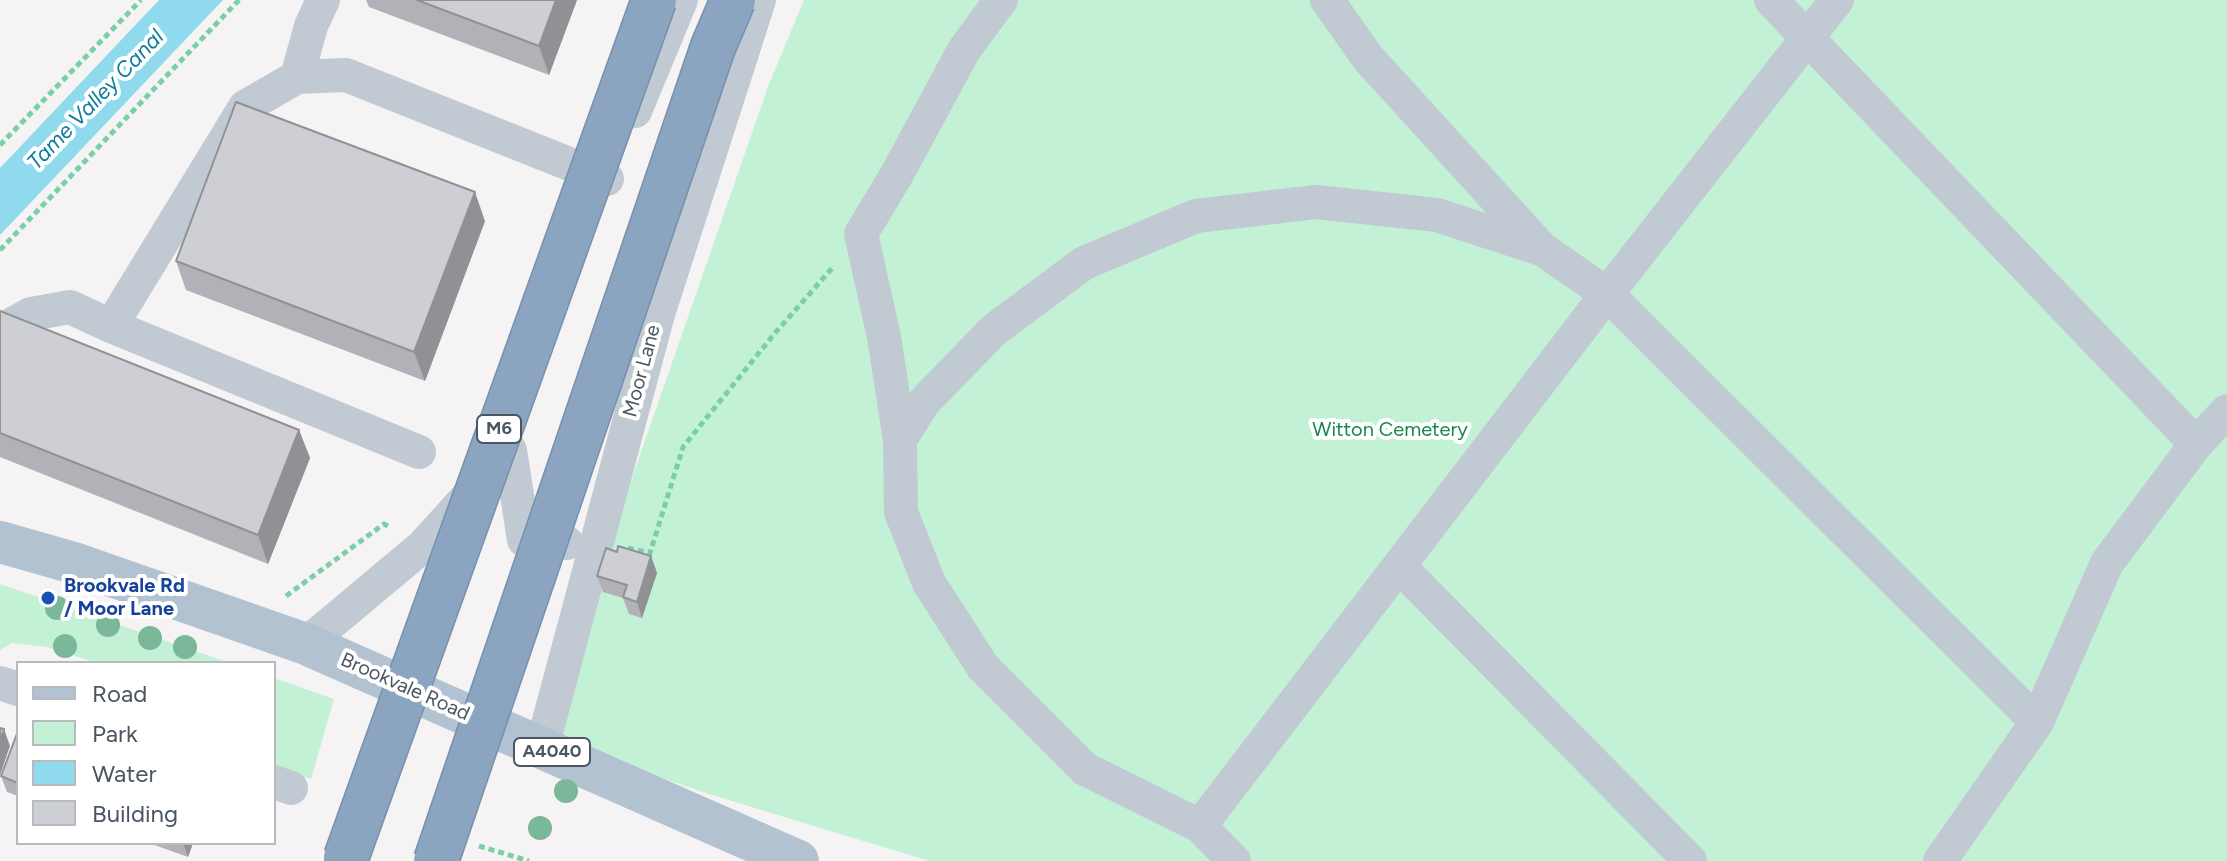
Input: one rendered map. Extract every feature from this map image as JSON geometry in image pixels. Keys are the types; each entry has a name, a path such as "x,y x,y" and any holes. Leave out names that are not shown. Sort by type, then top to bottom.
{"highway":[{"name":"M6","path":"346,858 654,0"},
{"path":"436,861 702,77 733,0"}],"main road":[{"name":"Brookvale Road","path":"0,542 77,564 306,644 798,861"}],"street":[{"path":"297,77 311,26 323,0"},
{"path":"306,644 423,546 510,450 607,179 681,0"},
{"name":"Moor Lane","path":"542,747 658,314 759,0"},
{"path":"1001,0 964,50 861,234 884,337 900,440 901,512 929,583 983,667 1085,769 1200,826 1234,861"},
{"path":"1327,0 1368,58 1542,249 1607,294 2037,722"},
{"path":"1771,0 2196,444"},
{"path":"1200,826 1607,294 1837,0"},
{"path":"111,326 245,107 297,77 346,75 607,179"},
{"path":"900,440 923,403 994,330 1084,263 1196,216 1316,202 1437,215 1542,249"},
{"path":"0,331 31,314 70,307 419,452"},
{"path":"1940,861 2037,722 2107,563 2196,444 2227,411"},
{"path":"510,450 524,540 595,545"},
{"path":"1400,567 1690,861"}],"path":[{"path":"0,145 141,0"},
{"path":"0,250 239,0"},
{"path":"595,545 650,553 683,447 775,333 861,234"},
{"path":"283,598 384,524 423,546"}],"green space":[{"name":"Witton Cemetery","path":"804,0 2227,0 2227,861 929,861 709,794 553,741 624,501 769,84"},
{"path":"0,584 224,661 91,661 47,647 12,643 0,650"},
{"path":"276,679 334,699 311,779 276,767"}],"water":[{"name":"Tame Valley Canal","path":"159,0 223,0 0,235 0,168"}],"building":[{"path":"417,0 556,0 539,46"},
{"path":"236,102 475,192 414,352 176,261"},
{"path":"0,311 299,430 258,535 0,433"},
{"path":"618,546 651,556 637,602 623,597 627,585 597,576 606,548 617,552"},
{"path":"16,736 16,782 1,776"}],"place":[{"name":"Brookvale Rd / Moor Lane","path":"48,598"}]}
